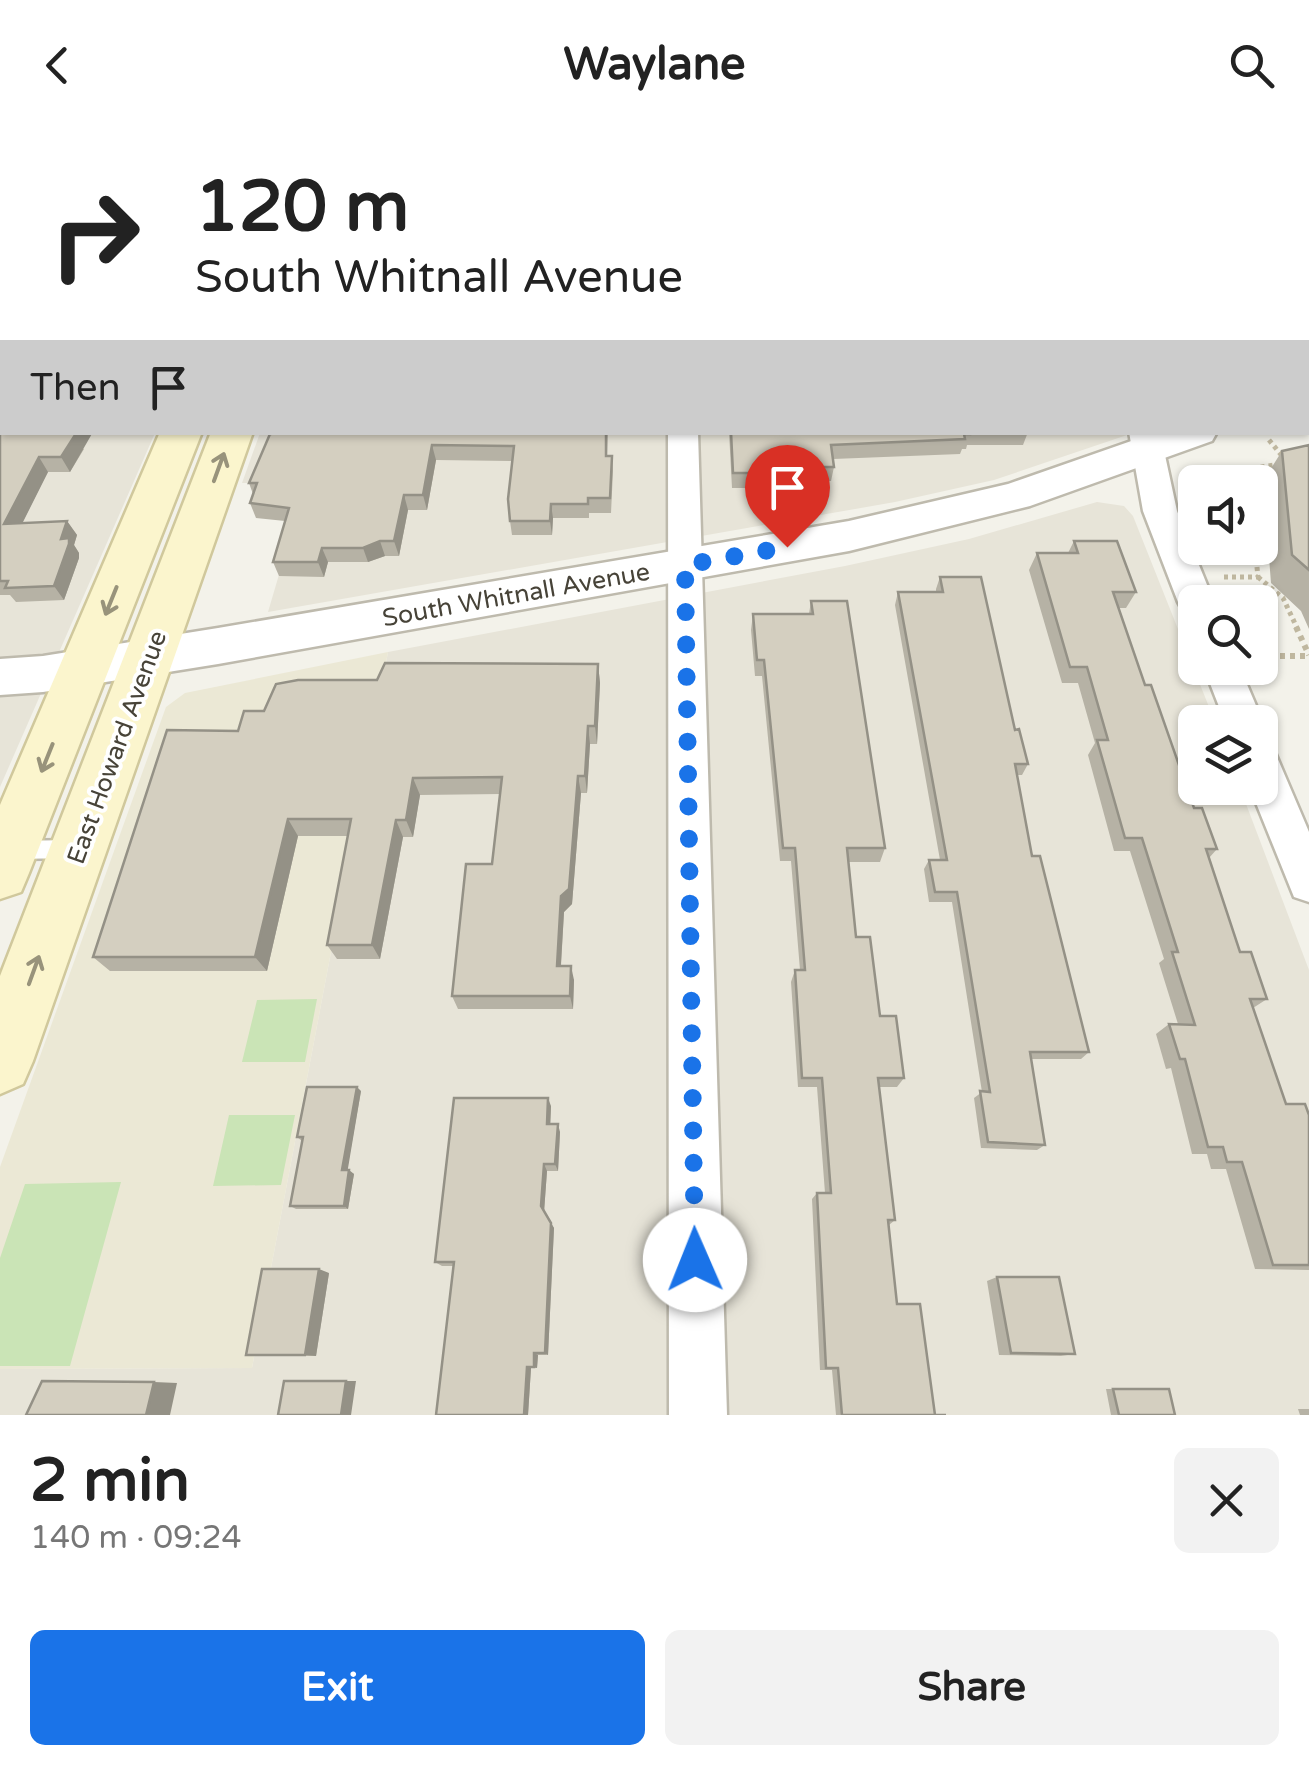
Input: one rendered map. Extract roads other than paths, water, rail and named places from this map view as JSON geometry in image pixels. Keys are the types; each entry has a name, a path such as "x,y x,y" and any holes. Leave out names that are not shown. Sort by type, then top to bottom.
{"main road":[{"name":"East Howard Avenue","path":"0,1061 149,657 181,435"},
{"name":"East Howard Avenue","path":"5,862 84,668 170,525 230,435"}],"street":[{"path":"683,435 698,1415"},
{"name":"South Whitnall Avenue","path":"0,677 84,668 849,536 1016,496 1146,441 1181,435"},
{"path":"1146,441 1160,512 1189,585"},
{"path":"1277,805 1309,883"}],"lane":[{"path":"5,862 78,849"}]}
